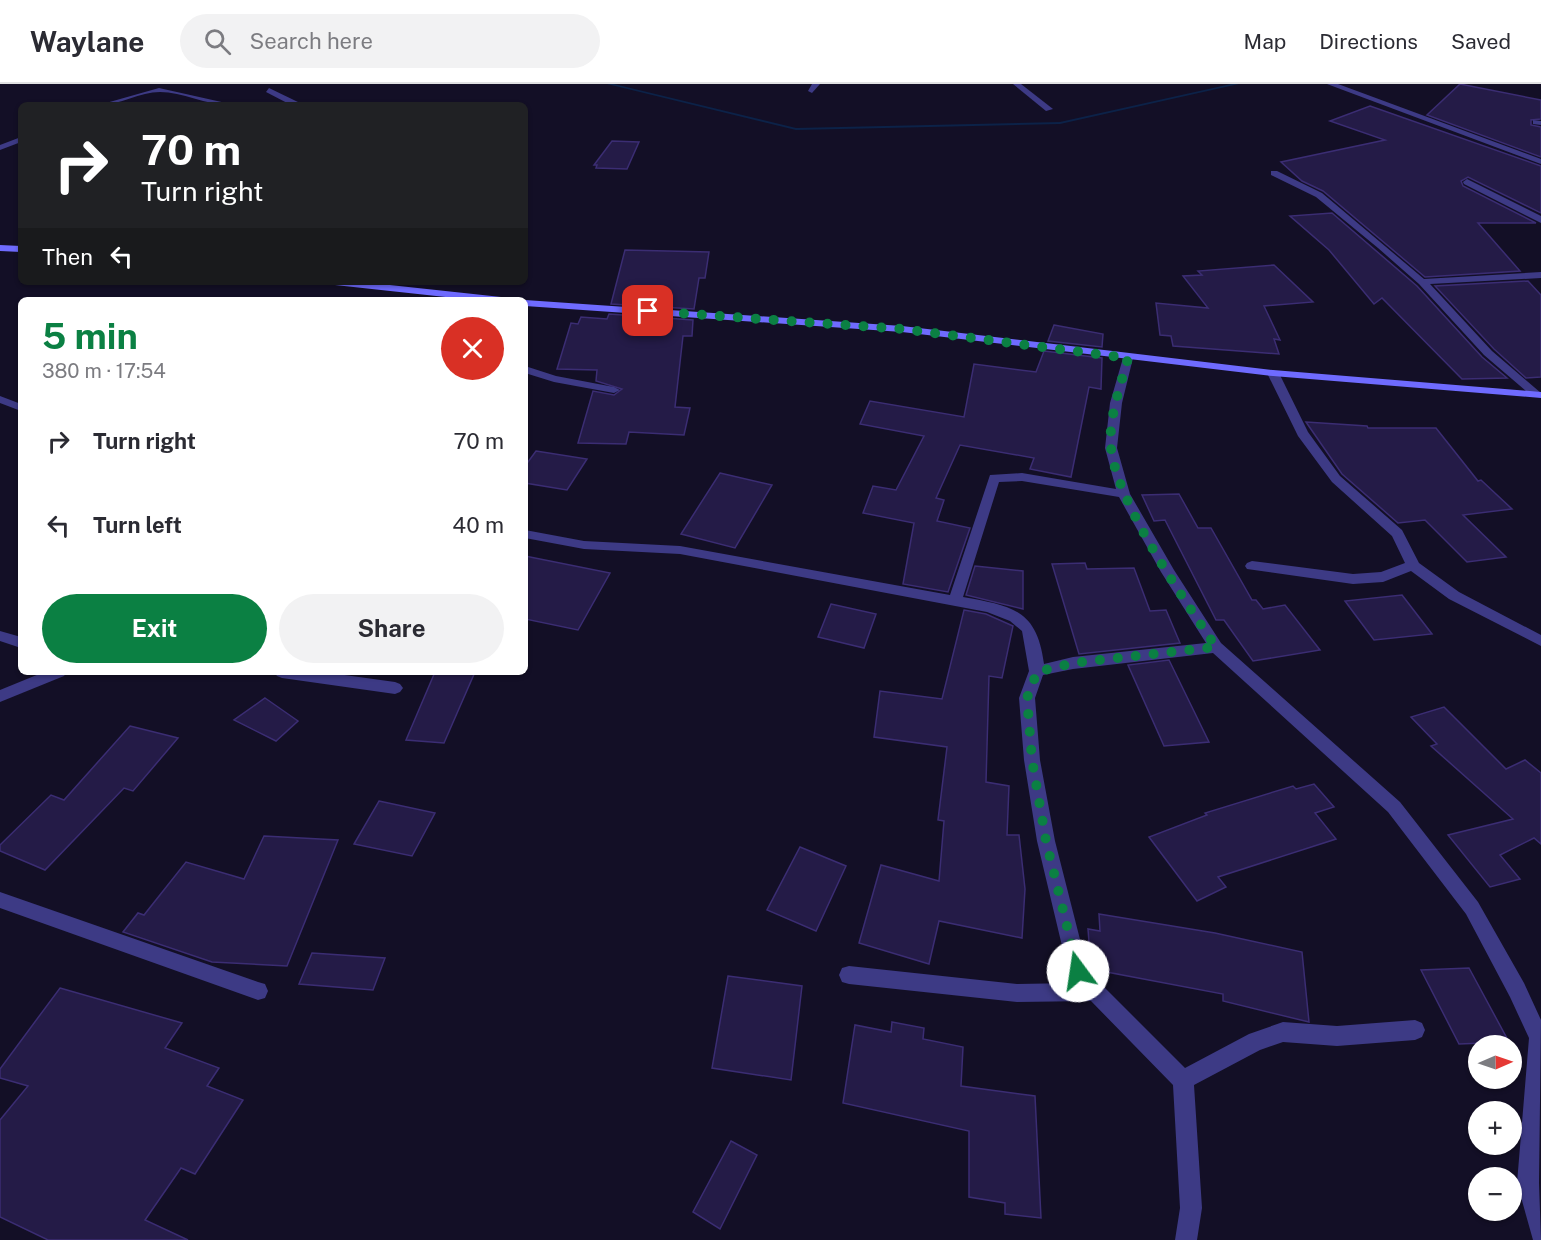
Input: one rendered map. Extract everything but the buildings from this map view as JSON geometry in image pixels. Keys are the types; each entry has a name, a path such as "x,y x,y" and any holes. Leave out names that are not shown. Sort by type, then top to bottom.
{"street":[{"path":"1017,84 1049,109"},
{"path":"1331,84 1541,162"},
{"path":"115,102 159,90 213,102"},
{"path":"269,90 291,102"},
{"path":"0,148 18,140"},
{"path":"1274,173 1319,195 1422,282 1488,353 1539,395"},
{"path":"1467,182 1541,220"},
{"path":"0,248 18,249"},
{"path":"1422,282 1541,275"},
{"path":"360,285 461,297"},
{"path":"528,303 902,329 1128,358 1273,373 1539,395"},
{"path":"1128,358 1116,403 1111,448 1124,494 1168,572 1216,647 1394,807 1472,908 1517,990 1540,1038 1528,1183 1541,1232"},
{"path":"528,370 554,379 614,390"},
{"path":"1273,373 1309,443 1336,479 1397,533 1405,543 1413,565 1425,577 1541,641"},
{"path":"0,399 18,407"},
{"path":"955,600 994,478 1022,477 1124,494"},
{"path":"528,535 584,545 680,550 955,600 1018,617 1032,631 1037,672 1027,698 1032,760 1046,841 1078,971 1095,992 1183,1080 1191,1208 1186,1240"},
{"path":"1252,566 1353,579 1383,577 1413,565"},
{"path":"0,636 18,642"},
{"path":"1037,672 1073,663 1216,647"},
{"path":"0,696 52,675"},
{"path":"303,675 395,688"},
{"path":"0,900 258,991"},
{"path":"849,975 1017,993 1095,992"},
{"path":"1183,1080 1256,1041 1282,1032 1337,1035 1415,1030"}],"waterway":[{"path":"609,84 796,129 1060,123 1237,84"}],"route":[{"path":"648,311 902,329 1128,358 1116,403 1111,448 1124,494 1168,572 1216,647 1073,663 1037,672 1027,698 1032,760 1046,841 1078,971"}]}
